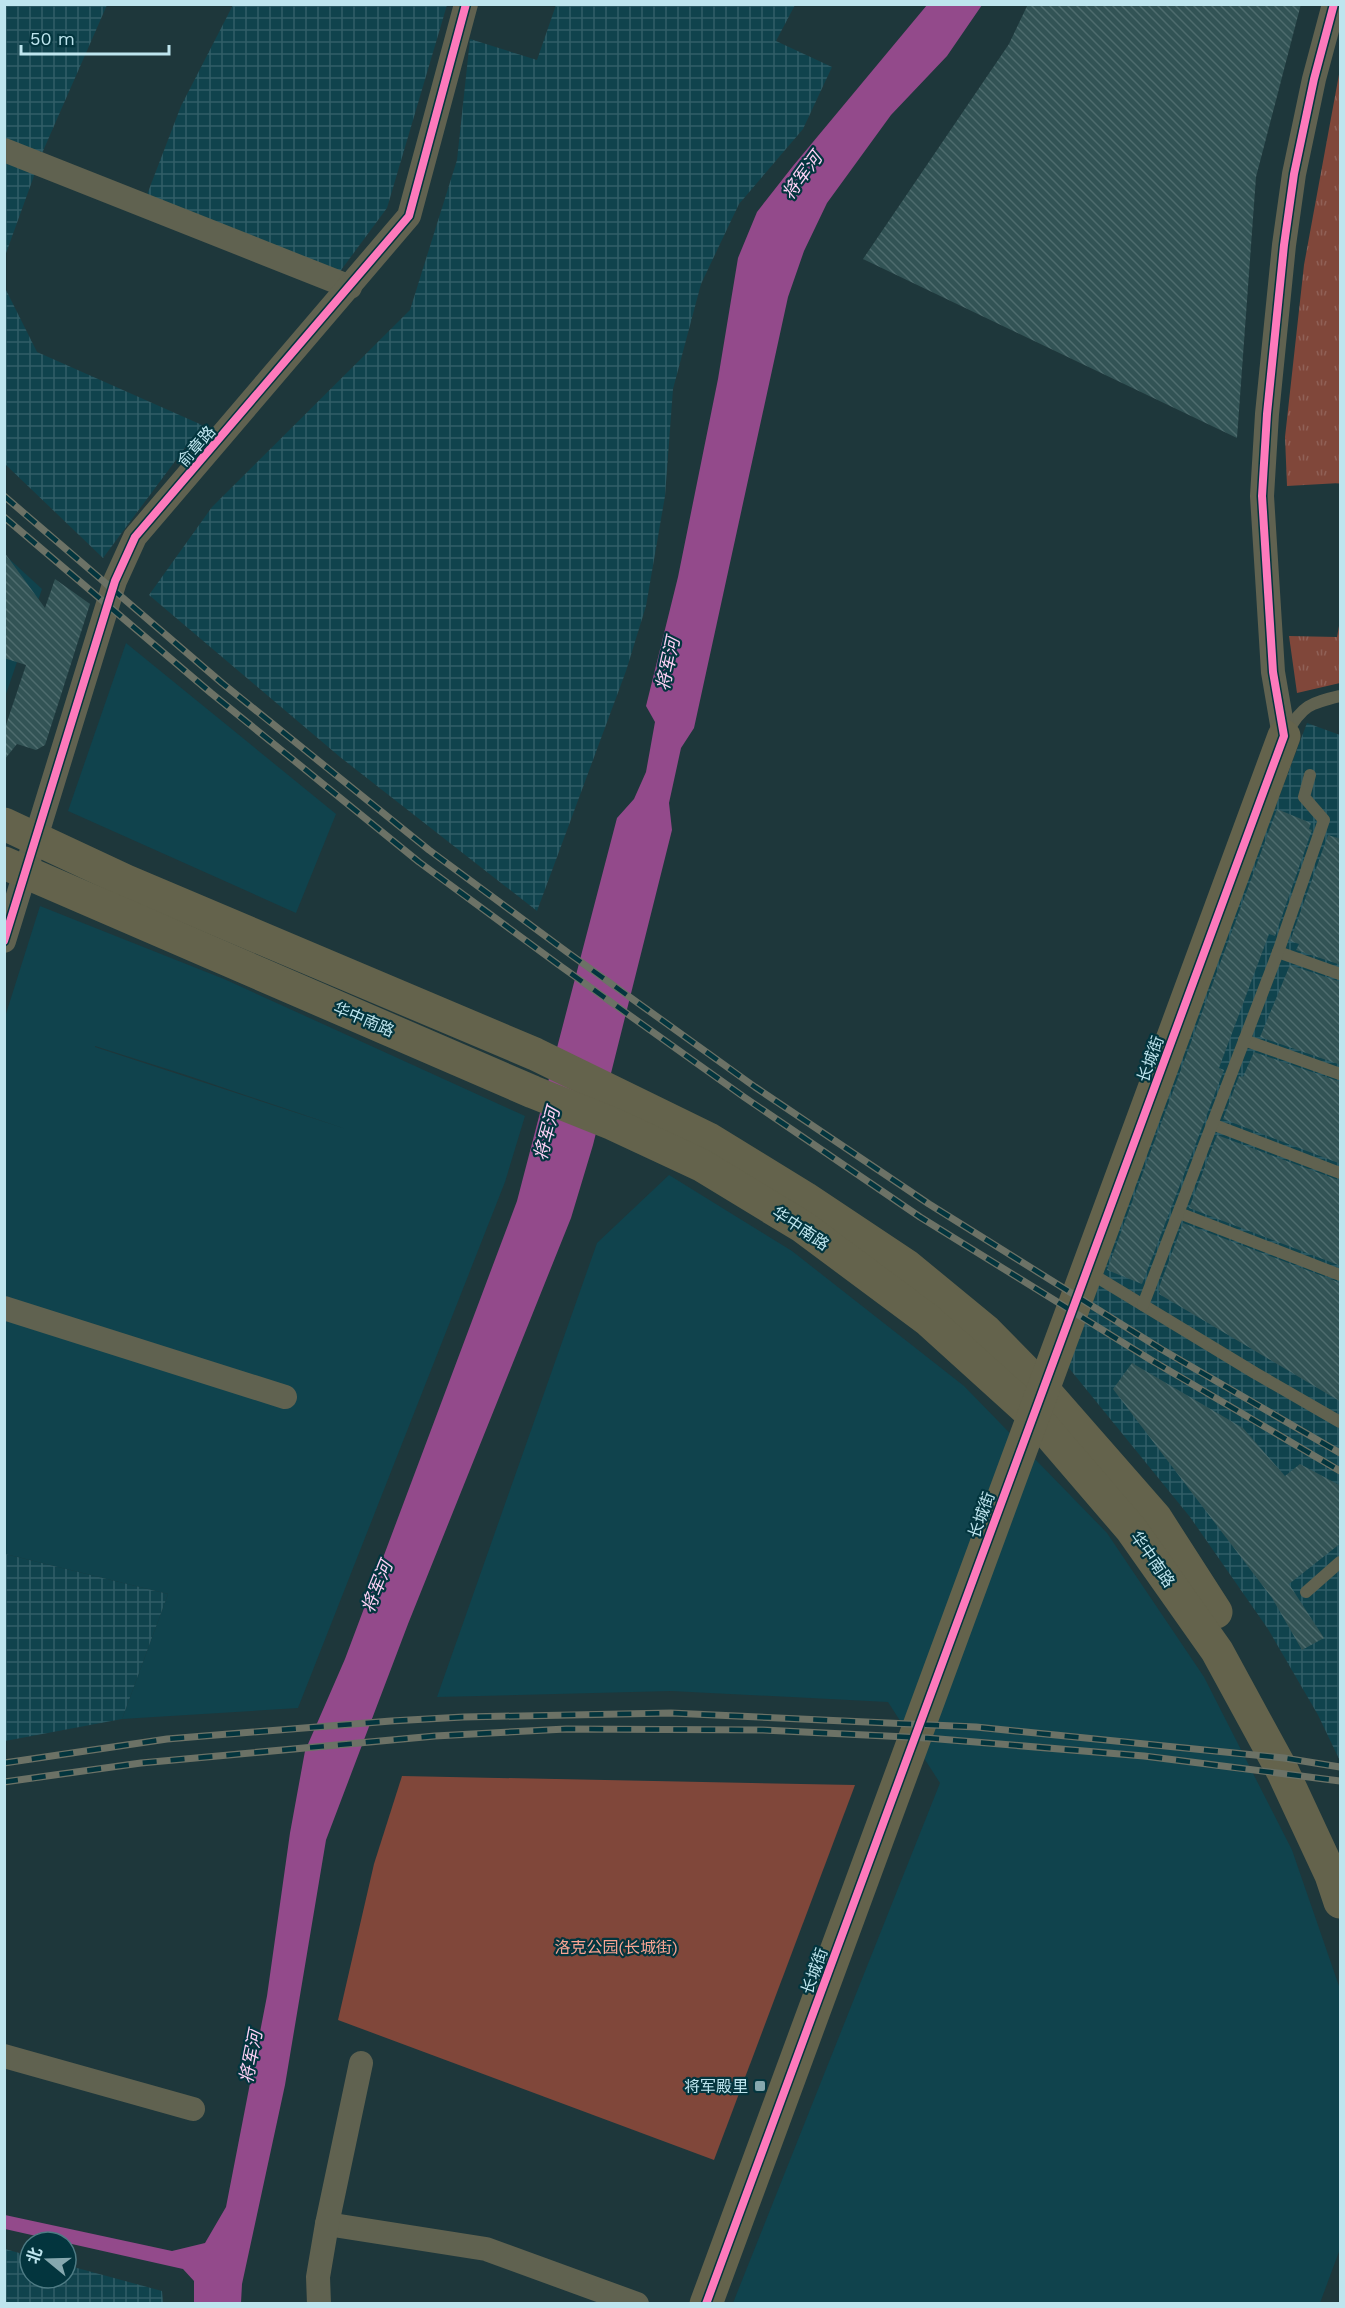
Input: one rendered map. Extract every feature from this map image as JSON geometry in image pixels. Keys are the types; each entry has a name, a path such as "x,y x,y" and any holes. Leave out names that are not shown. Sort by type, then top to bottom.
{"main road":[{"name":"长城街","path":"706,2304 1284,736"},
{"name":"华中南路","path":"4,824 126,881 535,1054 621,1112"},
{"name":"华中南路","path":"15,868 533,1092 621,1112 709,1139 805,1198 907,1266 986,1331 1217,1651 1282,1772 1341,1902"},
{"name":"华中南路","path":"1037,1401 1155,1517 1245,1657 1315,1788 1341,1843"}],"street":[{"name":"俞章路","path":"4,940 15,868 37,839 115,581 135,537 409,216 466,4"},
{"path":"1284,736 1273,672 1262,496 1267,414 1294,174 1314,79 1334,4"},
{"path":"4,150 350,287"},
{"path":"4,1308 285,1397"},
{"path":"4,2056 193,2109"},
{"path":"319,2304 318,2277 327,2224 361,2063"},
{"path":"327,2224 486,2249 580,2294 637,2304"}],"lane":[{"path":"1284,736 1298,713 1312,703 1341,696"},
{"path":"1143,1305 1278,952 1324,820 1304,796 1310,776"},
{"path":"1278,952 1341,974"},
{"path":"1244,1040 1341,1074"},
{"path":"1212,1124 1341,1173"},
{"path":"1179,1213 1341,1275"},
{"path":"1086,1270 1341,1422"},
{"path":"1306,1592 1341,1562"}],"shaded area":[{"path":"5,5 107,5 43,151 5,256"},
{"path":"233,5 447,5 387,208 330,285 143,205 181,106"},
{"path":"556,5 795,5 776,41 832,67 803,129 739,204 701,284 673,389 665,496 646,606 626,671 537,911 340,757 149,595 212,507 410,310 457,160 470,39 537,60"},
{"path":"5,288 37,352 202,425 103,558 5,464"},
{"path":"5,555 42,589 5,697"},
{"path":"126,643 336,814 296,913 68,811"},
{"path":"1307,723 1340,735 1340,1761 1318,1715 1268,1629 1190,1517 1064,1362"},
{"path":"40,906 224,979 525,1116 505,1182 298,1708 122,1719 168,1594 5,1554 5,1017","holes":["95,1046 186,1075 346,1129"]},
{"path":"669,1175 792,1251 964,1386 1107,1533 1204,1677 1292,1850 1340,1989 1340,2249 1320,2303 733,2303 940,1783 888,1702 671,1691 437,1697 597,1243"},
{"path":"5,1554 168,1594 122,1719 5,1741"},
{"path":"5,2249 18,2253 18,2290 78,2290 78,2268 162,2291 163,2303 5,2303"}],"green space":[{"path":"1340,69 1340,483 1287,486 1285,437 1304,265"},
{"path":"1340,483 1340,683 1297,693 1289,636 1337,637"},
{"name":"洛克公园(长城街)","path":"402,1776 855,1785 714,2160 338,2020 374,1864"}],"water":[{"name":"将军河","path":"927,5 982,5 947,56 891,115 827,203 804,251 788,297 694,728 681,748 669,803 672,830 593,1145 571,1218 408,1624 326,1840 285,2085 242,2284 241,2303 194,2303 194,2281 183,2269 78,2245 78,2231 172,2251 205,2243 226,2207 267,1996 290,1833 305,1751 345,1659 517,1201 617,818 634,799 646,772 655,722 646,706 678,577 718,379 738,258 757,212"},
{"path":"5,2215 75,2230 18,2230 18,2232 5,2229"}],"building":[{"path":"1028,4 1301,4 1256,177 1237,438 863,259 1009,44"},
{"path":"4,552 45,608 55,579 90,604 45,745 36,750 17,744 4,760 4,731 26,665 4,658"},
{"path":"1277,809 1311,823 1309,829 1312,830 1275,936 1269,934 1219,1068 1224,1070 1142,1284 1107,1270"},
{"path":"1328,835 1341,839 1341,965 1296,950 1299,944 1290,941"},
{"path":"1290,965 1341,982 1341,1065 1260,1037"},
{"path":"1254,1052 1341,1082 1341,1164 1223,1119 1239,1076 1243,1077"},
{"path":"1217,1135 1341,1181 1341,1266 1189,1208"},
{"path":"1183,1223 1341,1283 1341,1402 1159,1294 1158,1290"},
{"path":"1132,1363 1243,1428 1285,1476 1300,1464 1341,1486 1341,1543 1289,1584 1324,1638 1302,1650 1272,1598 1113,1389"}],"railway":[{"path":"4,496 222,683 429,850 755,1087 929,1204 1161,1349 1340,1453"},
{"path":"4,517 211,693 419,862 559,965 744,1097 920,1217 1151,1360 1340,1471"},
{"path":"4,1763 167,1739 391,1721 463,1717 671,1713 976,1727 1284,1758 1340,1767"},
{"path":"4,1782 141,1763 435,1736 566,1729 763,1730 927,1738 1144,1756 1340,1781"}],"cycle path":[{"path":"4,941 115,581 135,537 409,216 466,4"},
{"path":"706,2304 1284,736 1273,672 1262,496 1267,414 1284,245 1294,174 1314,79 1334,4"}],"place":[{"name":"将军殿里","path":"760,2086"}]}
